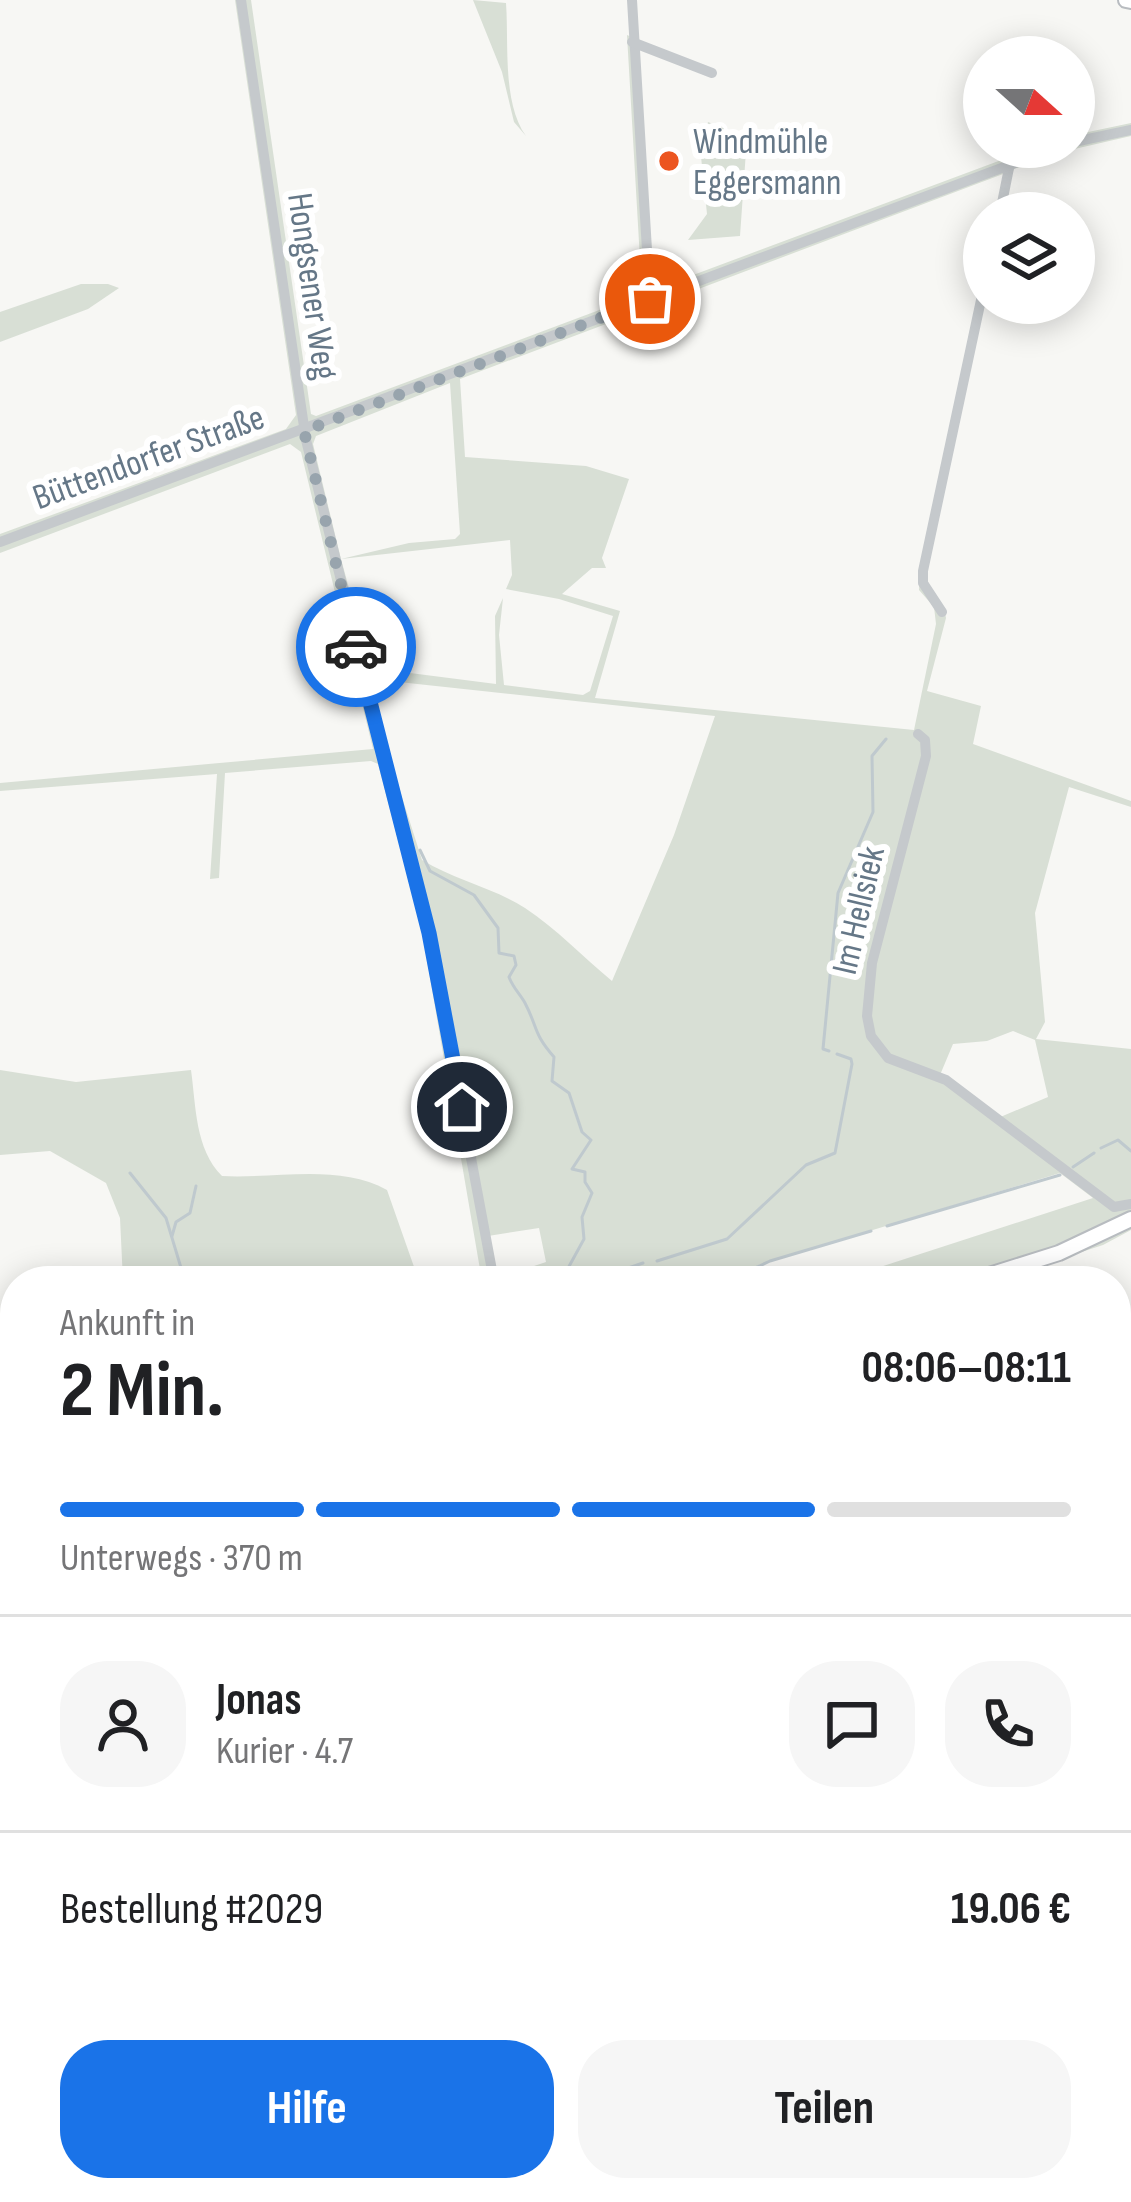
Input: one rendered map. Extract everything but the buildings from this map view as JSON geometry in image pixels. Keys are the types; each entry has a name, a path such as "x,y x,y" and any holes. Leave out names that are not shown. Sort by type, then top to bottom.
{"main road":[{"path":"1018,1266 1131,1220"}],"street":[{"name":"Hongsener Weg","path":"241,0 304,431 429,933 491,1266"},
{"path":"632,0 650,299"},
{"path":"632,42 712,73"},
{"path":"1095,138 1131,130"},
{"name":"Büttendorfer Straße","path":"0,542 997,168"},
{"path":"942,612 923,584 923,571 976,324"},
{"name":"Im Hellsiek","path":"918,734 925,740 926,756 872,963 867,1016 871,1036 888,1058 946,1080 1114,1207 1131,1204"}],"shaded area":[{"path":"235,0 251,0 311,414 316,416 642,294 627,35 634,38 653,290 980,168 1017,168 1009,181 1003,174 460,379 465,457 586,466 629,479 602,558 606,568 592,568 562,594 620,611 595,698 914,730 936,624 934,607 919,590 920,571 973,324 978,324 926,572 946,618 927,691 981,706 973,744 1131,801 1131,807 1069,787 1035,913 1045,1022 1036,1039 1131,1049 1131,1230 1103,1245 1038,1266 883,1266 1093,1198 1060,1173 757,1266 534,1266 546,1262 539,1228 488,1236 493,1266 479,1266 422,931 378,764 225,773 219,878 210,879 217,774 0,791 0,783 373,749 301,452 290,444 0,553 0,534 286,429 296,415","holes":["450,383 460,534 455,539 409,543 341,559 313,444 316,436","510,540 512,575 506,589 613,616 590,691 583,695 504,685 499,635 503,598 495,616 496,684 371,668 341,559","371,679 715,716 674,835 612,981 525,908 422,860","1013,1031 1035,1040 1048,1097 998,1118 940,1075 953,1044 987,1041"]},
{"path":"473,0 506,3 510,90 526,136 514,122 502,72"},
{"path":"708,122 747,137 740,236 688,240 707,214 700,147"},
{"path":"1131,123 1131,136 1095,144 1095,131"},
{"path":"81,284 119,288 88,309 0,342 0,312"},
{"path":"0,1070 76,1082 191,1070 202,1140 222,1176 328,1174 387,1190 414,1266 122,1266 120,1218 106,1183 50,1151 0,1155"}],"waterway":[{"path":"829,1051 823,1049 838,893 873,812 872,756 886,739"},
{"path":"420,850 430,871 474,895 498,928 499,953 514,956 516,965 509,977 554,1057 552,1081 569,1093 582,1132 591,1140 572,1169 585,1172 592,1193 582,1217 584,1239 569,1266"},
{"path":"657,1261 727,1239 806,1165 835,1153 852,1064 851,1059 837,1054"},
{"path":"1101,1148 1118,1140 1131,1151"},
{"path":"1073,1167 1094,1153"},
{"path":"130,1173 166,1218 180,1266"},
{"path":"887,1226 1060,1175"},
{"path":"172,1236 176,1222 190,1213 196,1186"},
{"path":"759,1266 871,1231"},
{"path":"634,1266 643,1263"}],"way so far":[{"path":"356,647 304,431 650,299"}],"place":[{"name":"Windmühle Eggersmann","path":"669,161"}],"route":[{"path":"356,647 429,933 462,1107"}]}
